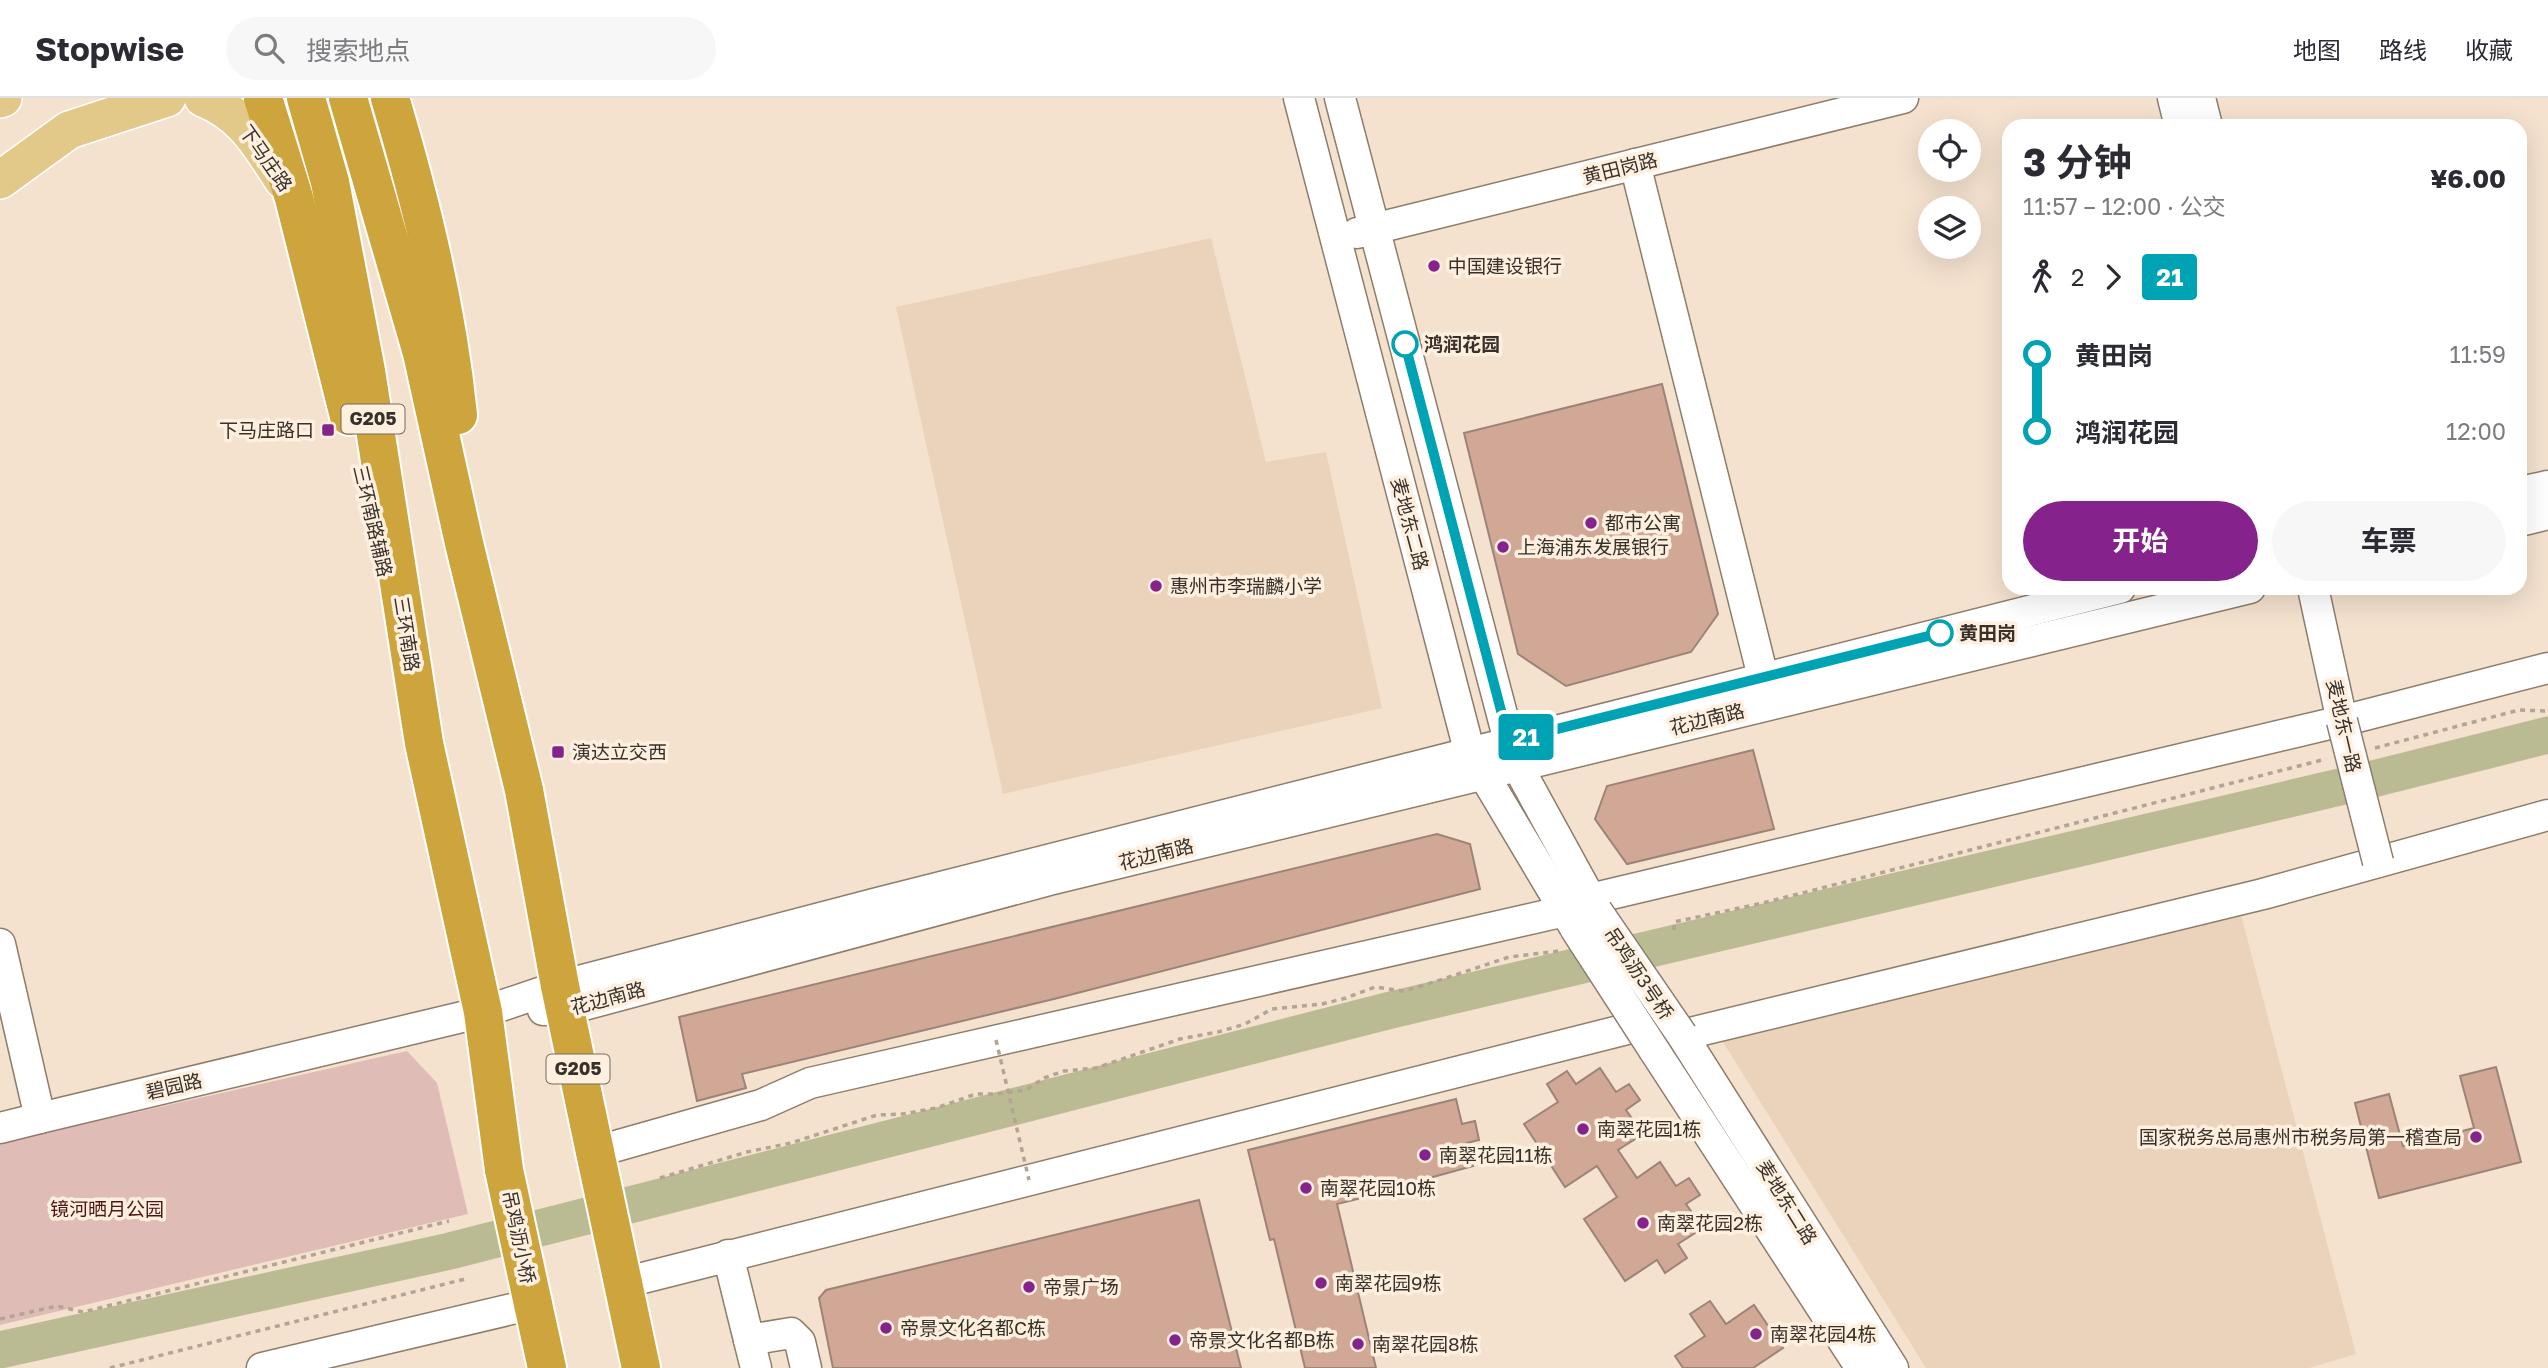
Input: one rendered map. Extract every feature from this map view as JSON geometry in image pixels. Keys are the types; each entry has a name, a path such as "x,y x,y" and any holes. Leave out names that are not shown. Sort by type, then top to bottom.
{"highway":[{"name":"三环南路辅路","path":"263,98 294,198 338,367 424,743"},
{"name":"三环南路","path":"306,98 330,182 366,371 424,743 483,1012 504,1171"},
{"name":"G205","path":"348,98 422,353 464,543 524,790 562,998 641,1368"},
{"path":"390,98 410,166 443,305 458,414 464,543"},
{"name":"吊鸡沥小桥","path":"504,1171 533,1304"},
{"name":"G205","path":"533,1304 547,1368"}],"main road":[{"path":"0,180 69,130 167,98"},
{"name":"下马庄路","path":"203,98 216,103 248,126 294,198"}],"street":[{"name":"麦地东二路","path":"1299,98 1476,762 1577,920"},
{"path":"1340,98 1513,753 1577,920"},
{"name":"黄田岗路","path":"1336,238 1903,98"},
{"path":"2173,98 2178,119"},
{"path":"2200,98 2205,119"},
{"path":"1635,164 1766,691"},
{"path":"2527,490 2548,486"},
{"path":"2527,519 2548,514"},
{"name":"花边南路","path":"1766,691 2096,595"},
{"name":"花边南路","path":"483,1012 562,998 1049,880 1476,762 1766,691 2217,595"},
{"name":"麦地东一路","path":"2315,595 2342,721 2378,862"},
{"path":"595,1152 761,1105 810,1083 996,1040 1577,920 2548,668"},
{"path":"1682,1035 2263,894 2548,816"},
{"name":"吊鸡沥3号桥","path":"1577,920 1682,1035"},
{"name":"吊鸡沥3号桥","path":"1577,920 1646,1038"},
{"path":"0,944 40,1118"},
{"name":"碧园路","path":"0,1128 483,1012"},
{"name":"麦地东二路","path":"1682,1035 1893,1368"},
{"name":"麦地东二路","path":"1646,1038 1861,1368"},
{"path":"623,1283 1029,1180 1646,1038"},
{"path":"728,1255 752,1354 791,1333 800,1342 806,1368"},
{"path":"262,1368 533,1304"}],"path":[{"path":"2372,749 2519,710 2548,711"},
{"path":"1674,930 1674,922 1763,903 2335,757"},
{"path":"660,1178 747,1152 791,1143 866,1118 936,1108 976,1094 1026,1090 1044,1078 1064,1071 1096,1068 1180,1039 1245,1024 1272,1009 1346,998 1375,987 1403,991 1509,957 1577,920"},
{"path":"996,1040 1029,1180"},
{"path":"0,1319 57,1306 83,1312 449,1221"},
{"path":"110,1368 465,1279"}],"shaded area":[{"name":"惠州市李瑞麟小学","path":"1211,238 1266,462 1326,452 1382,708 1003,794 896,307"},
{"path":"2233,884 2356,1354 2309,1368 1926,1368 1708,1018"}],"green space":[{"name":"镜河晒月公园","path":"407,1051 437,1083 468,1214 0,1325 0,1143"}],"building":[{"name":"都市公寓","path":"1662,384 1718,614 1691,652 1566,686 1518,654 1464,433"},
{"path":"1753,750 1774,829 1627,864 1595,819 1607,786"},
{"path":"1437,834 1470,844 1480,889 1058,998 742,1074 746,1088 697,1101 679,1017"},
{"name":"国家税务总局惠州市税务局第一稽查局","path":"2496,1067 2521,1162 2379,1198 2355,1103 2389,1094 2403,1146 2474,1128 2460,1076"},
{"path":"1600,1068 1616,1092 1629,1084 1640,1100 1626,1110 1643,1134 1618,1150 1637,1178 1660,1162 1676,1186 1689,1178 1700,1195 1686,1204 1703,1228 1678,1244 1687,1258 1665,1273 1657,1260 1625,1281 1584,1219 1617,1197 1597,1166 1565,1187 1524,1124 1558,1102 1547,1084 1567,1071 1576,1084"},
{"path":"1456,1099 1462,1124 1475,1121 1479,1140 1467,1143 1473,1166 1433,1177 1434,1180 1337,1204 1376,1368 1305,1368 1274,1239 1270,1240 1248,1150"},
{"name":"帝景广场","path":"1199,1200 1241,1368 833,1368 819,1298 826,1290"},
{"name":"南翠花园4栋","path":"1710,1301 1726,1324 1754,1305 1783,1348 1753,1368 1683,1368 1675,1356 1705,1336 1690,1314"}],"waterway":[{"path":"0,1350 450,1251 1391,1010 2361,782 2548,735"}],"bus line":[{"name":"21","path":"1405,344 1509,741 1940,633"}],"place":[{"name":"中国建设银行","path":"1434,266"},
{"name":"鸿润花园","path":"1405,344"},
{"name":"下马庄路口","path":"328,430"},
{"name":"都市公寓","path":"1591,523"},
{"name":"上海浦东发展银行","path":"1503,547"},
{"name":"惠州市李瑞麟小学","path":"1156,586"},
{"name":"黄田岗","path":"1940,633"},
{"name":"演达立交西","path":"558,752"},
{"name":"南翠花园1栋","path":"1583,1129"},
{"name":"国家税务总局惠州市税务局第一稽查局","path":"2476,1137"},
{"name":"南翠花园11栋","path":"1425,1155"},
{"name":"南翠花园10栋","path":"1306,1188"},
{"name":"南翠花园2栋","path":"1643,1223"},
{"name":"南翠花园9栋","path":"1321,1283"},
{"name":"帝景广场","path":"1029,1287"},
{"name":"帝景文化名都C栋","path":"886,1328"},
{"name":"南翠花园4栋","path":"1756,1334"},
{"name":"帝景文化名都B栋","path":"1175,1340"},
{"name":"南翠花园8栋","path":"1358,1344"}]}
